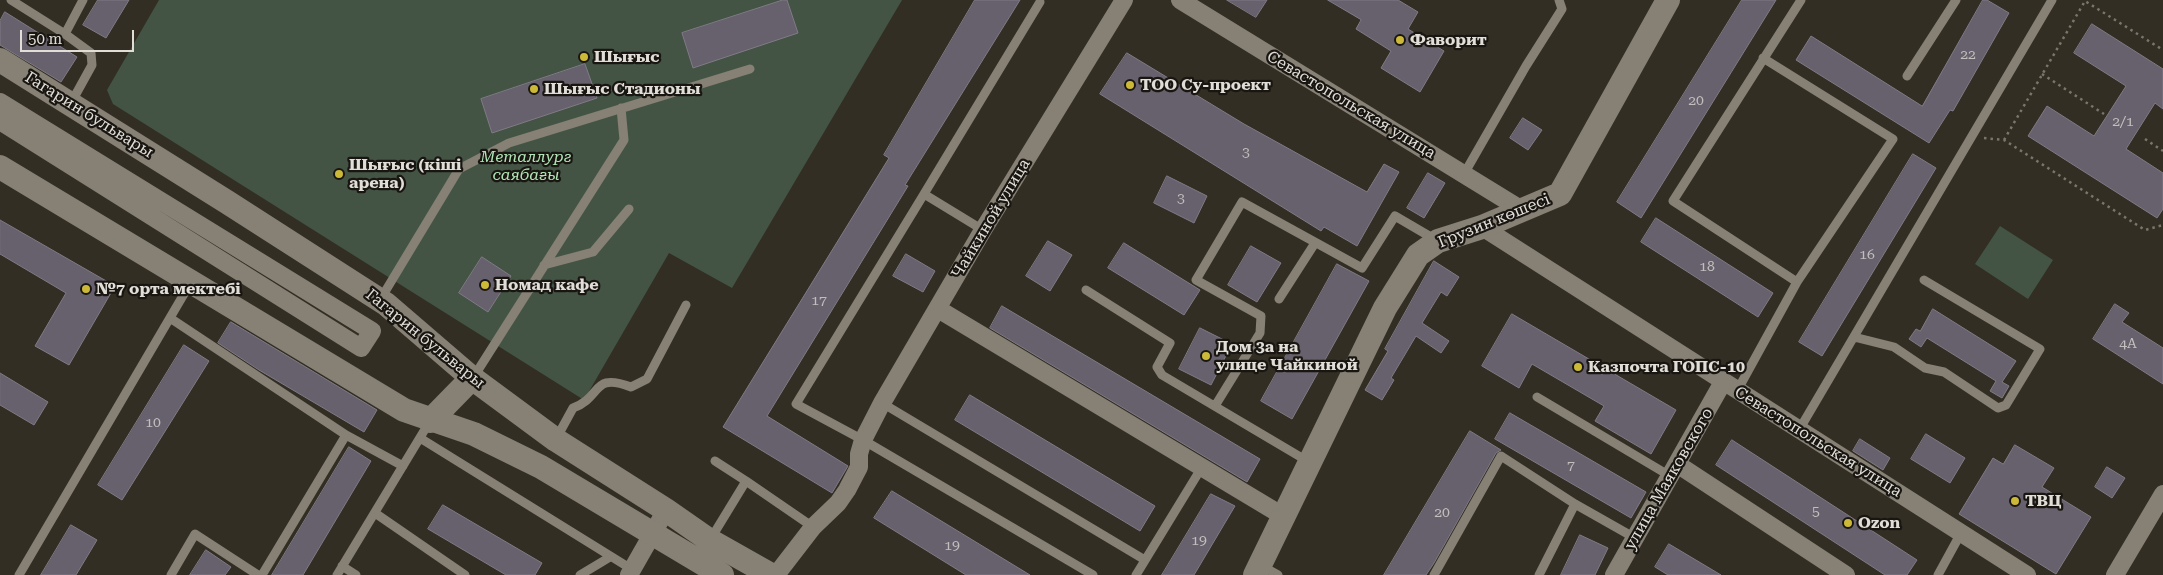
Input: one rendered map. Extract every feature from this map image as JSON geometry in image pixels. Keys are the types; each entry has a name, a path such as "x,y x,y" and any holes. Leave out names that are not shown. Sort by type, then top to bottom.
{"main road":[{"name":"Грузин көшесі","path":"1264,571 1283,516 1309,462 1385,308 1418,255 1438,241 1482,227 1560,194 1668,0"},
{"name":"Гагарин бульвары","path":"0,60 71,103 380,300 472,378 556,440 666,510 709,540 772,575"},
{"path":"0,167 404,410 425,429 474,434 541,466 722,575"},
{"path":"425,429 472,378"}],"street":[{"name":"Чайкиной улица","path":"776,575 813,527 838,503 847,490 859,467 859,454 863,440 882,403 983,230 1124,0"},
{"name":"Севастопольская улица","path":"1180,0 1522,210"},
{"path":"0,102 372,331 361,348 0,121"},
{"path":"187,240 197,223"},
{"name":"Севастопольская улица","path":"1482,227 2027,575"},
{"path":"938,309 1283,516"},
{"name":"улица Маяковского","path":"1614,575 1673,470 1730,387"},
{"path":"1673,470 1846,575"},
{"path":"2115,575 2163,494"},
{"path":"631,572 666,510"}],"lane":[{"path":"11,0 91,53 92,65 71,103"},
{"path":"65,34 83,0"},
{"path":"1464,174 1526,66 1562,9 1559,0"},
{"path":"1797,282 1673,201 1800,0"},
{"path":"1907,76 1956,0"},
{"path":"1800,430 2052,0"},
{"path":"1040,2 796,404 863,440 1092,575"},
{"path":"1730,387 1797,282 1893,139 1764,58"},
{"path":"380,300 459,170 509,143 750,69"},
{"path":"472,378 624,140 621,108"},
{"path":"924,194 983,230"},
{"path":"1215,406 1260,333 1261,316 1196,280 1242,202 1362,268 1395,216 1438,241"},
{"path":"544,265 593,252 629,209"},
{"path":"1279,299 1315,243"},
{"path":"1854,337 1894,347 1925,368 1944,372 1998,408 2006,405 2040,349 1924,280"},
{"path":"19,575 191,282"},
{"path":"1086,290 1170,343 1157,367 1162,374 1309,462"},
{"path":"556,440 574,408 582,405 601,384 615,381 631,387 647,379 686,304"},
{"path":"170,318 346,435 403,466"},
{"path":"1537,397 1673,470"},
{"path":"882,403 1145,560"},
{"path":"337,575 425,429 631,572"},
{"path":"171,575 195,534 260,575 346,435"},
{"path":"1434,575 1501,456 1575,504 1635,538"},
{"path":"715,461 746,480 813,527"},
{"path":"1136,575 1202,467"},
{"path":"709,540 746,480"},
{"path":"1539,575 1575,504"},
{"path":"375,513 465,575"},
{"path":"1938,575 1961,533"},
{"path":"580,575 610,556"},
{"path":"342,566 356,575"}],"path":[{"path":"2004,140 2085,1 2163,50"},
{"path":"2042,74 2104,114"},
{"path":"1972,137 2004,140 2145,230 2163,225"},
{"path":"2145,139 2163,150"}],"green space":[{"name":"Металлург саябағы","path":"159,0 902,0 732,288 669,253 584,400 113,104 107,90"},
{"path":"2000,226 2053,260 2028,299 1975,264"}],"building":[{"path":"98,0 129,0 106,38 83,25"},
{"path":"787,0 798,33 693,68 682,33"},
{"path":"975,0 1020,0 905,185 908,186 767,416 848,466 832,493 723,427 889,158 884,155"},
{"path":"1227,0 1267,0 1256,17"},
{"name":"Фаворит","path":"1328,0 1398,0 1418,12 1408,29 1444,51 1420,92 1381,68 1391,51 1356,29 1361,20"},
{"path":"1742,0 1776,0 1641,218 1617,202"},
{"path":"1983,0 1987,0 2009,13 1953,111 1950,110 1929,143 1796,60 1811,36 1922,106"},
{"path":"5,12 77,57 61,82 0,45 0,21"},
{"path":"2092,24 2163,69 2163,109 2155,103 2126,149 2163,173 2163,209 2157,218 2028,136 2047,106 2094,136 2126,86 2074,53"},
{"path":"1127,53 1244,124 1367,192 1384,164 1399,172 1357,246 1324,227 1321,231 1100,94"},
{"path":"585,64 597,98 492,133 481,99"},
{"path":"1523,118 1542,130 1528,150 1510,138"},
{"path":"1913,154 1936,168 1822,356 1799,342"},
{"path":"1428,173 1445,183 1424,218 1407,208"},
{"path":"1167,176 1207,196 1194,223 1154,203"},
{"path":"1656,218 1773,293 1758,317 1641,242"},
{"name":"№7 орта мектебі","path":"0,220 115,286 69,365 35,346 66,293 0,254"},
{"path":"1048,241 1072,255 1050,291 1026,276"},
{"path":"1124,243 1200,290 1184,315 1108,268"},
{"path":"1251,246 1281,263 1257,302 1228,285"},
{"path":"906,254 935,271 923,292 893,276"},
{"name":"Номад кафе","path":"482,257 511,276 488,312 459,293"},
{"path":"1434,261 1459,277 1447,296 1441,292 1422,323 1449,341 1441,353 1416,336 1391,378 1394,380 1382,400 1365,390 1388,351 1385,349"},
{"path":"1337,264 1369,281 1292,419 1261,401"},
{"path":"2115,304 2129,313 2122,322 2163,348 2163,384 2093,339"},
{"path":"1002,306 1260,459 1247,482 990,328"},
{"path":"1933,309 2016,361 2002,382 2009,386 2002,398 1990,391 1996,381 1927,338 1921,347 1909,339 1916,329 1920,331"},
{"path":"1512,314 1676,410 1651,454 1595,421 1604,406 1532,364 1519,388 1482,366"},
{"path":"231,322 377,410 364,432 259,370 218,343"},
{"name":"Дом 3а на улице Чайкиной","path":"1200,328 1232,344 1211,385 1179,369"},
{"path":"184,345 209,361 122,500 98,485"},
{"path":"0,373 48,402 34,425 0,405"},
{"path":"970,395 1155,506 1140,531 955,420"},
{"path":"1510,413 1646,492 1631,518 1495,439"},
{"path":"1470,431 1501,450 1496,453 1434,563 1426,575 1384,575"},
{"path":"1926,434 1965,458 1950,483 1911,459"},
{"path":"1860,439 1890,458 1883,470 1853,451"},
{"path":"1732,440 1917,560 1907,575 1885,575 1716,465"},
{"name":"ТВЦ","path":"2015,445 2054,468 2042,487 2091,517 2056,574 1959,514 1993,458 2003,464"},
{"path":"349,447 371,461 303,575 272,575"},
{"path":"2107,467 2125,478 2112,498 2095,487"},
{"path":"892,491 1030,575 966,575 874,518"},
{"path":"1211,494 1235,506 1194,575 1162,575"},
{"path":"443,505 542,563 535,575 506,575 428,529"},
{"path":"71,525 97,540 76,575 41,575"},
{"path":"1580,535 1608,548 1595,575 1561,575"},
{"path":"1669,544 1721,575 1668,575 1655,567"},
{"path":"206,550 231,567 225,575 190,575"}],"place":[{"name":"Фаворит","path":"1400,40"},
{"name":"Шығыс","path":"584,57"},
{"name":"ТОО Су-проект","path":"1130,85"},
{"name":"Шығыс Стадионы","path":"534,89"},
{"name":"Шығыс (кіші арена)","path":"339,174"},
{"name":"Номад кафе","path":"485,285"},
{"name":"№7 орта мектебі","path":"86,289"},
{"name":"Дом 3а на улице Чайкиной","path":"1206,356"},
{"name":"Казпочта ГОПС-10","path":"1578,367"},
{"name":"ТВЦ","path":"2015,501"},
{"name":"Ozon","path":"1848,523"}]}
